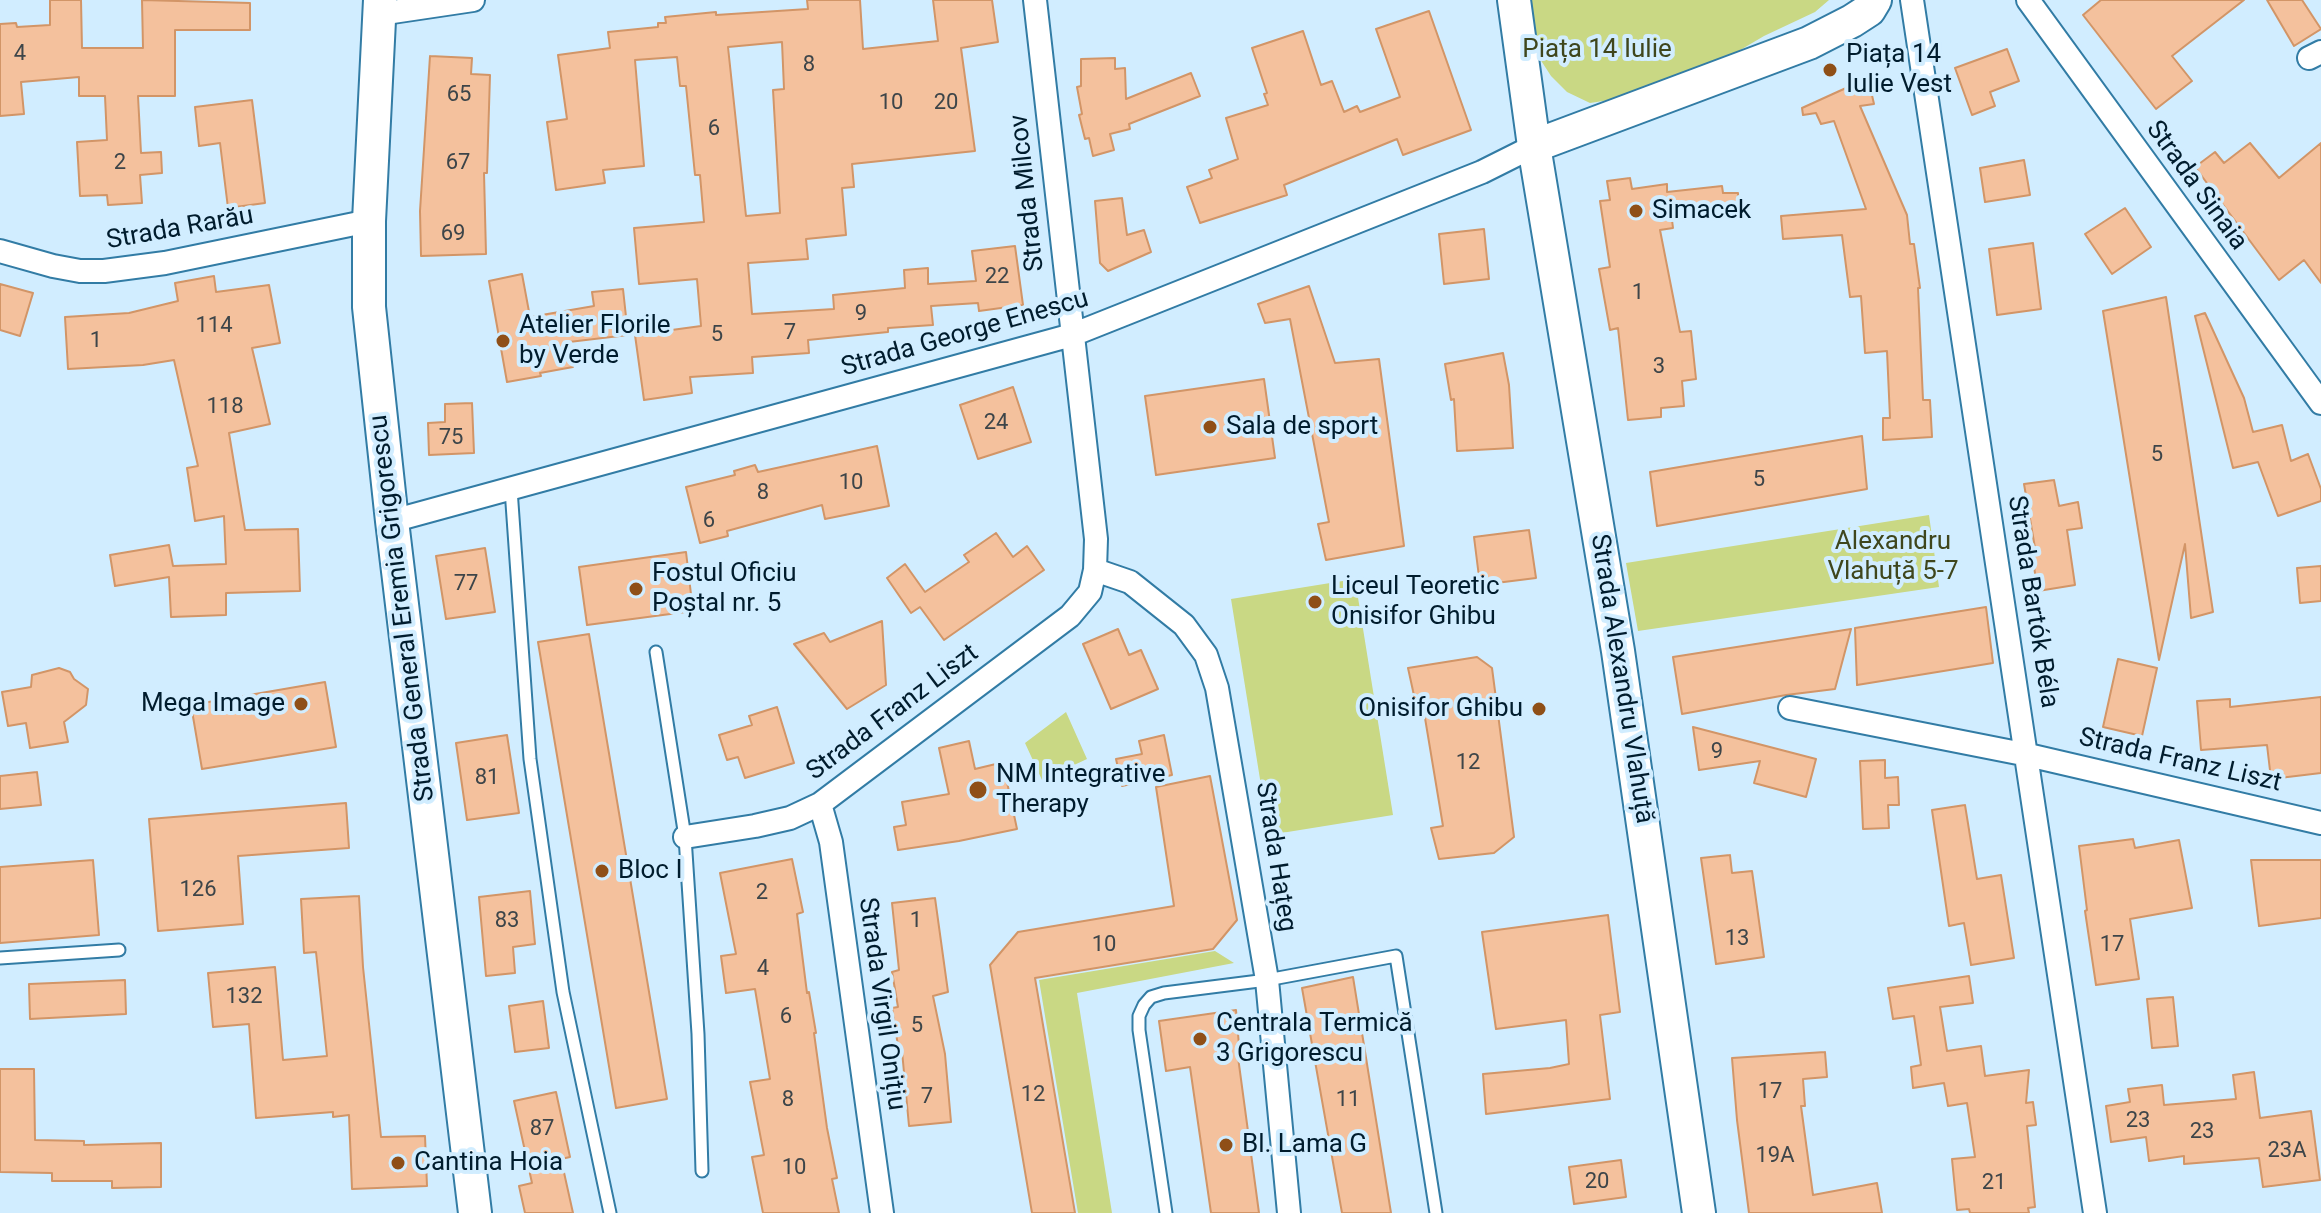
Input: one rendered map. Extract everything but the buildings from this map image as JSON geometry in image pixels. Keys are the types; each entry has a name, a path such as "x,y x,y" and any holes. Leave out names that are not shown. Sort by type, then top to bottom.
{"main road":[{"path":"1514,0 1534,146 1809,43 1869,10 1875,0"},
{"name":"Strada General Eremia Grigorescu","path":"380,7 369,221 369,307 475,1213"},
{"name":"Strada Alexandru Vlahuță","path":"1534,146 1622,677 1699,1213"}],"street":[{"path":"380,7 473,0"},
{"name":"Strada Milcov","path":"1035,0 1096,539 1095,570"},
{"name":"Strada Bartók Béla","path":"1912,0 2095,1213"},
{"name":"Strada Sinaia","path":"2028,0 2321,403"},
{"name":"Strada George Enescu","path":"392,521 1072,335 1482,172 1534,146"},
{"name":"Strada Rarău","path":"0,250 53,266 104,271 165,263 369,221"},
{"name":"Strada Franz Liszt","path":"685,837 778,821 820,804 1070,616 1090,592 1095,570"},
{"name":"Strada Hațeg","path":"1095,570 1130,582 1184,625 1206,655 1217,688 1267,980 1289,1213"},
{"name":"Strada Franz Liszt","path":"1790,708 2028,755 2321,823"},
{"name":"Strada Virgil Onițiu","path":"820,804 831,842 882,1213"}],"lane":[{"path":"511,489 530,759 563,992 610,1213"},
{"path":"656,652 685,837 698,1034 702,1171"},
{"path":"0,958 119,950"},
{"path":"1166,1213 1139,1030 1139,1016 1151,997 1396,956 1436,1213"}],"green space":[{"name":"Piața 14 Iulie","path":"1531,0 1829,0 1815,12 1764,36 1708,69 1642,95 1590,103 1567,92 1540,59"},
{"name":"Alexandru Vlahuță 5-7","path":"1929,515 1939,587 1638,631 1626,563"},
{"path":"1355,579 1393,815 1269,835 1231,599"},
{"path":"1066,712 1087,759 1042,780 1025,743"},
{"path":"1215,951 1234,963 1077,993 1112,1213 1078,1213 1039,980"}],"place":[{"name":"Piața 14 Iulie Vest","path":"1830,70"},
{"name":"Simacek","path":"1636,211"},
{"name":"Atelier Florile by Verde","path":"503,341"},
{"name":"Sala de sport","path":"1210,427"},
{"name":"Fostul Oficiu Poștal nr. 5","path":"636,589"},
{"name":"Liceul Teoretic Onisifor Ghibu","path":"1315,602"},
{"name":"Mega Image","path":"301,704"},
{"name":"Onisifor Ghibu","path":"1539,709"},
{"name":"NM Integrative Therapy","path":"978,790"},
{"name":"Bloc I","path":"602,871"},
{"name":"Centrala Termică 3 Grigorescu","path":"1200,1039"},
{"name":"Bl. Lama G","path":"1226,1145"},
{"name":"Cantina Hoia","path":"398,1163"}]}
